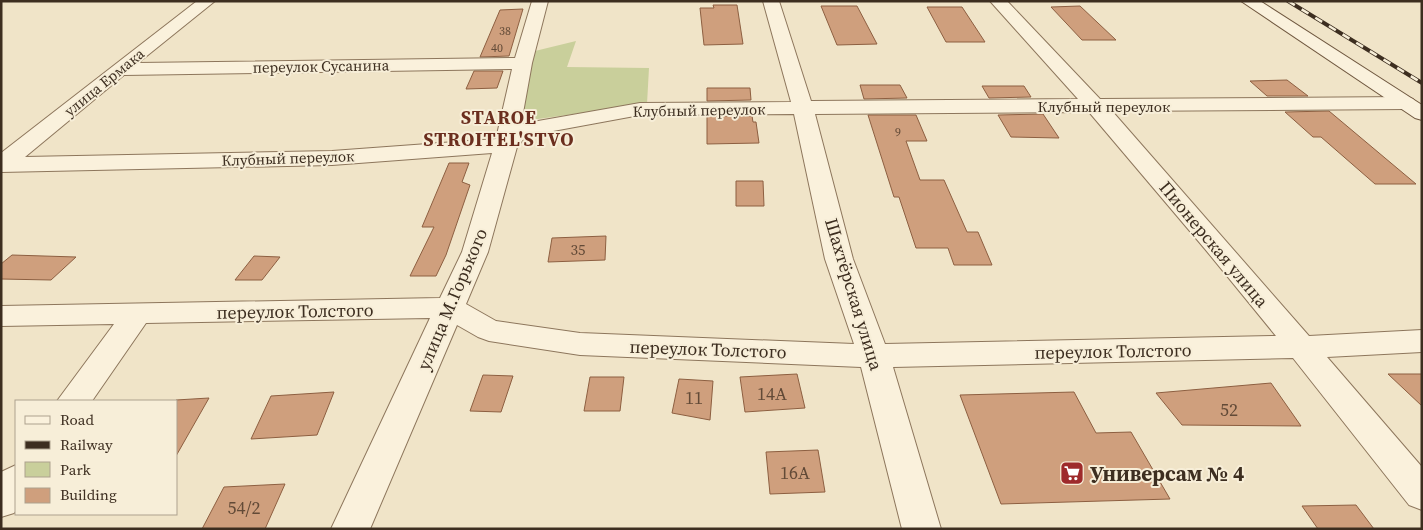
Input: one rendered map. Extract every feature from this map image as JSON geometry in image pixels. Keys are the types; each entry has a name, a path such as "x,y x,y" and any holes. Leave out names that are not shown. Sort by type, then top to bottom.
{"street":[{"name":"улица Ермака","path":"2,164 119,69 208,1"},
{"name":"улица М.Горького","path":"350,529 358,508 452,308 475,252 506,145 523,63 540,1"},
{"name":"Шахтёрская улица","path":"772,1 804,108 839,259 874,356 922,529"},
{"name":"Пионерская улица","path":"998,1 1190,215 1422,494"},
{"path":"1249,1 1414,109"},
{"name":"переулок Сусанина","path":"119,69 523,63"},
{"name":"Клубный переулок","path":"2,164 332,158 506,145 519,131 640,110 1094,106 1414,109"},
{"name":"переулок Толстого","path":"1,316 452,308 489,330 580,344 874,356 1300,347 1422,341"},
{"path":"75,400 138,313"},
{"path":"1,501 15,482"}],"green space":[{"path":"576,41 567,67 649,68 647,104 516,122 526,61 535,51"}],"building":[{"path":"713,5 737,5 743,44 704,45 700,8 714,8"},
{"path":"821,6 857,6 877,44 837,45"},
{"path":"1080,6 1116,40 1082,40 1051,7"},
{"path":"927,7 962,7 985,42 946,42"},
{"path":"523,9 509,56 480,57 500,10"},
{"path":"474,71 503,71 497,88 466,89"},
{"path":"1287,80 1308,96 1267,96 1250,81"},
{"path":"860,85 900,85 907,98 864,99"},
{"path":"982,86 1024,86 1031,97 989,98"},
{"path":"707,88 750,88 751,100 707,101"},
{"path":"1329,111 1416,184 1375,184 1321,137 1313,137 1285,112"},
{"path":"1043,114 1059,138 1011,137 998,115"},
{"path":"868,115 916,115 927,141 906,141 920,180 944,180 967,232 978,232 992,265 954,265 948,248 916,248 899,197 894,197"},
{"path":"707,116 752,116 753,122 756,122 759,143 707,144"},
{"path":"449,163 469,163 462,182 470,185 446,255 436,276 410,276 434,227 422,227"},
{"path":"736,181 763,181 764,206 736,206"},
{"path":"606,236 605,260 548,262 552,238"},
{"path":"12,255 76,257 51,280 1,279 1,264"},
{"path":"254,256 280,257 262,280 235,280"},
{"path":"797,374 805,408 745,412 740,377"},
{"path":"1388,374 1422,374 1422,406"},
{"path":"483,375 513,376 501,412 470,411"},
{"path":"590,377 624,377 620,411 584,411"},
{"path":"679,379 713,381 710,420 672,413"},
{"path":"1271,383 1301,426 1182,425 1156,393"},
{"path":"334,392 317,435 251,439 271,396"},
{"name":"Универсам № 4","path":"1074,392 1096,433 1131,432 1170,499 1001,504 960,395"},
{"path":"209,398 178,452 178,400 176,400"},
{"path":"818,450 825,492 770,494 766,452"},
{"path":"285,484 265,529 202,529 224,487"},
{"path":"1356,505 1374,529 1318,529 1302,506"}],"railway":[{"path":"1288,1 1422,83"}],"place":[{"name":"Универсам № 4","path":"1072,473"}],"district":[{"name":"STAROE STROITEL'STVO","path":"499,128"}]}
